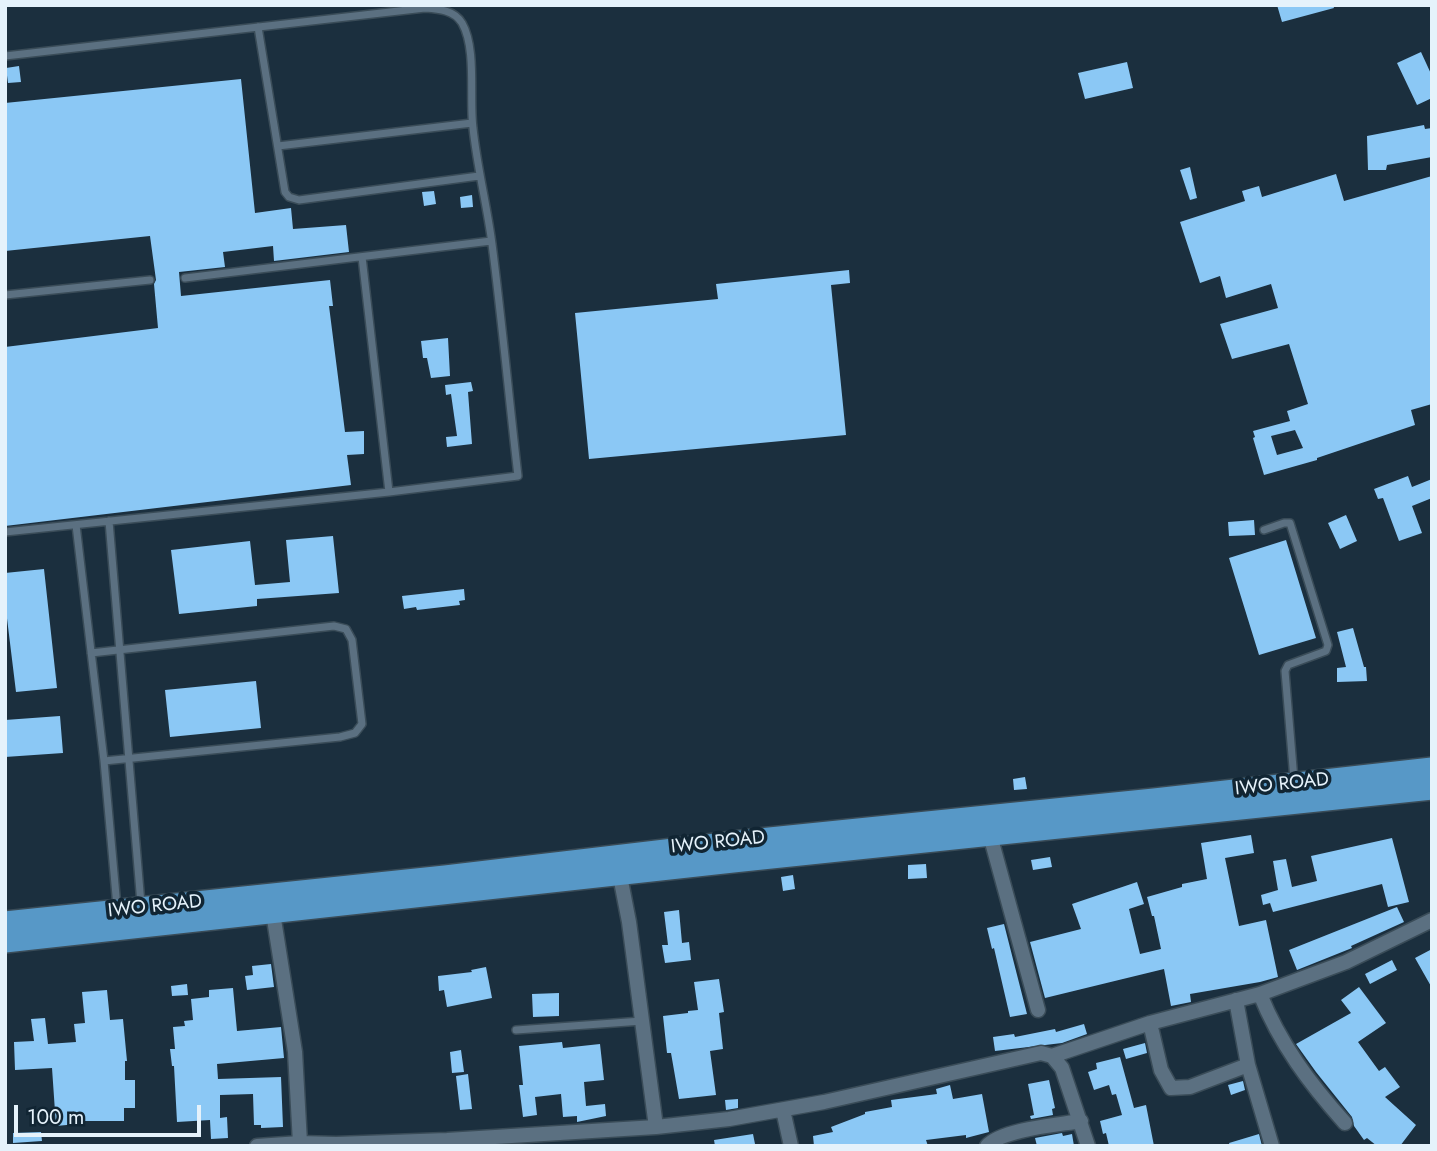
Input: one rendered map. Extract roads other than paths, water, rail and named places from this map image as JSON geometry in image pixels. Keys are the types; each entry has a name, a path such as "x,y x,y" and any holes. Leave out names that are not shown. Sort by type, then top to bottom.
{"main road":[{"name":"IWO ROAD","path":"5,942 118,921 658,861 1432,768"},
{"name":"IWO ROAD","path":"143,918 273,913 620,876 658,861 990,835 1432,789"},
{"name":"IWO ROAD","path":"5,922 118,921"}],"street":[{"path":"990,835 1038,1010"},
{"path":"620,876 629,922 656,1127"},
{"path":"273,913 295,1052 300,1143"},
{"path":"1052,1056 1150,1023 1260,994 1346,962 1432,920"},
{"path":"1260,994 1272,1024 1296,1063 1345,1123"},
{"path":"1236,1000 1248,1065 1272,1146"},
{"path":"1150,1023 1161,1070 1171,1088 1190,1087 1248,1065"},
{"path":"257,1146 447,1140 656,1127 729,1119 783,1110 1041,1053 1058,1061 1068,1079 1088,1146"},
{"path":"783,1110 791,1146"},
{"path":"987,1146 992,1140 1014,1134 1081,1121"},
{"path":"591,1130 593,1146"}],"lane":[{"path":"5,56 425,8 450,12 461,20 469,44 472,123 478,176 491,241 518,476 5,533"},
{"path":"258,27 285,192 289,197 295,199 478,176"},
{"path":"278,146 472,123"},
{"path":"186,278 491,241"},
{"path":"362,257 389,492"},
{"path":"5,295 150,280"},
{"path":"109,521 143,918"},
{"path":"1264,530 1290,523 1328,645 1326,651 1288,665 1285,671 1294,784"},
{"path":"76,525 104,761 118,921"},
{"path":"91,653 334,626 346,629 352,640 362,724 355,733 340,737 104,761"},
{"path":"516,1030 642,1020"}]}
